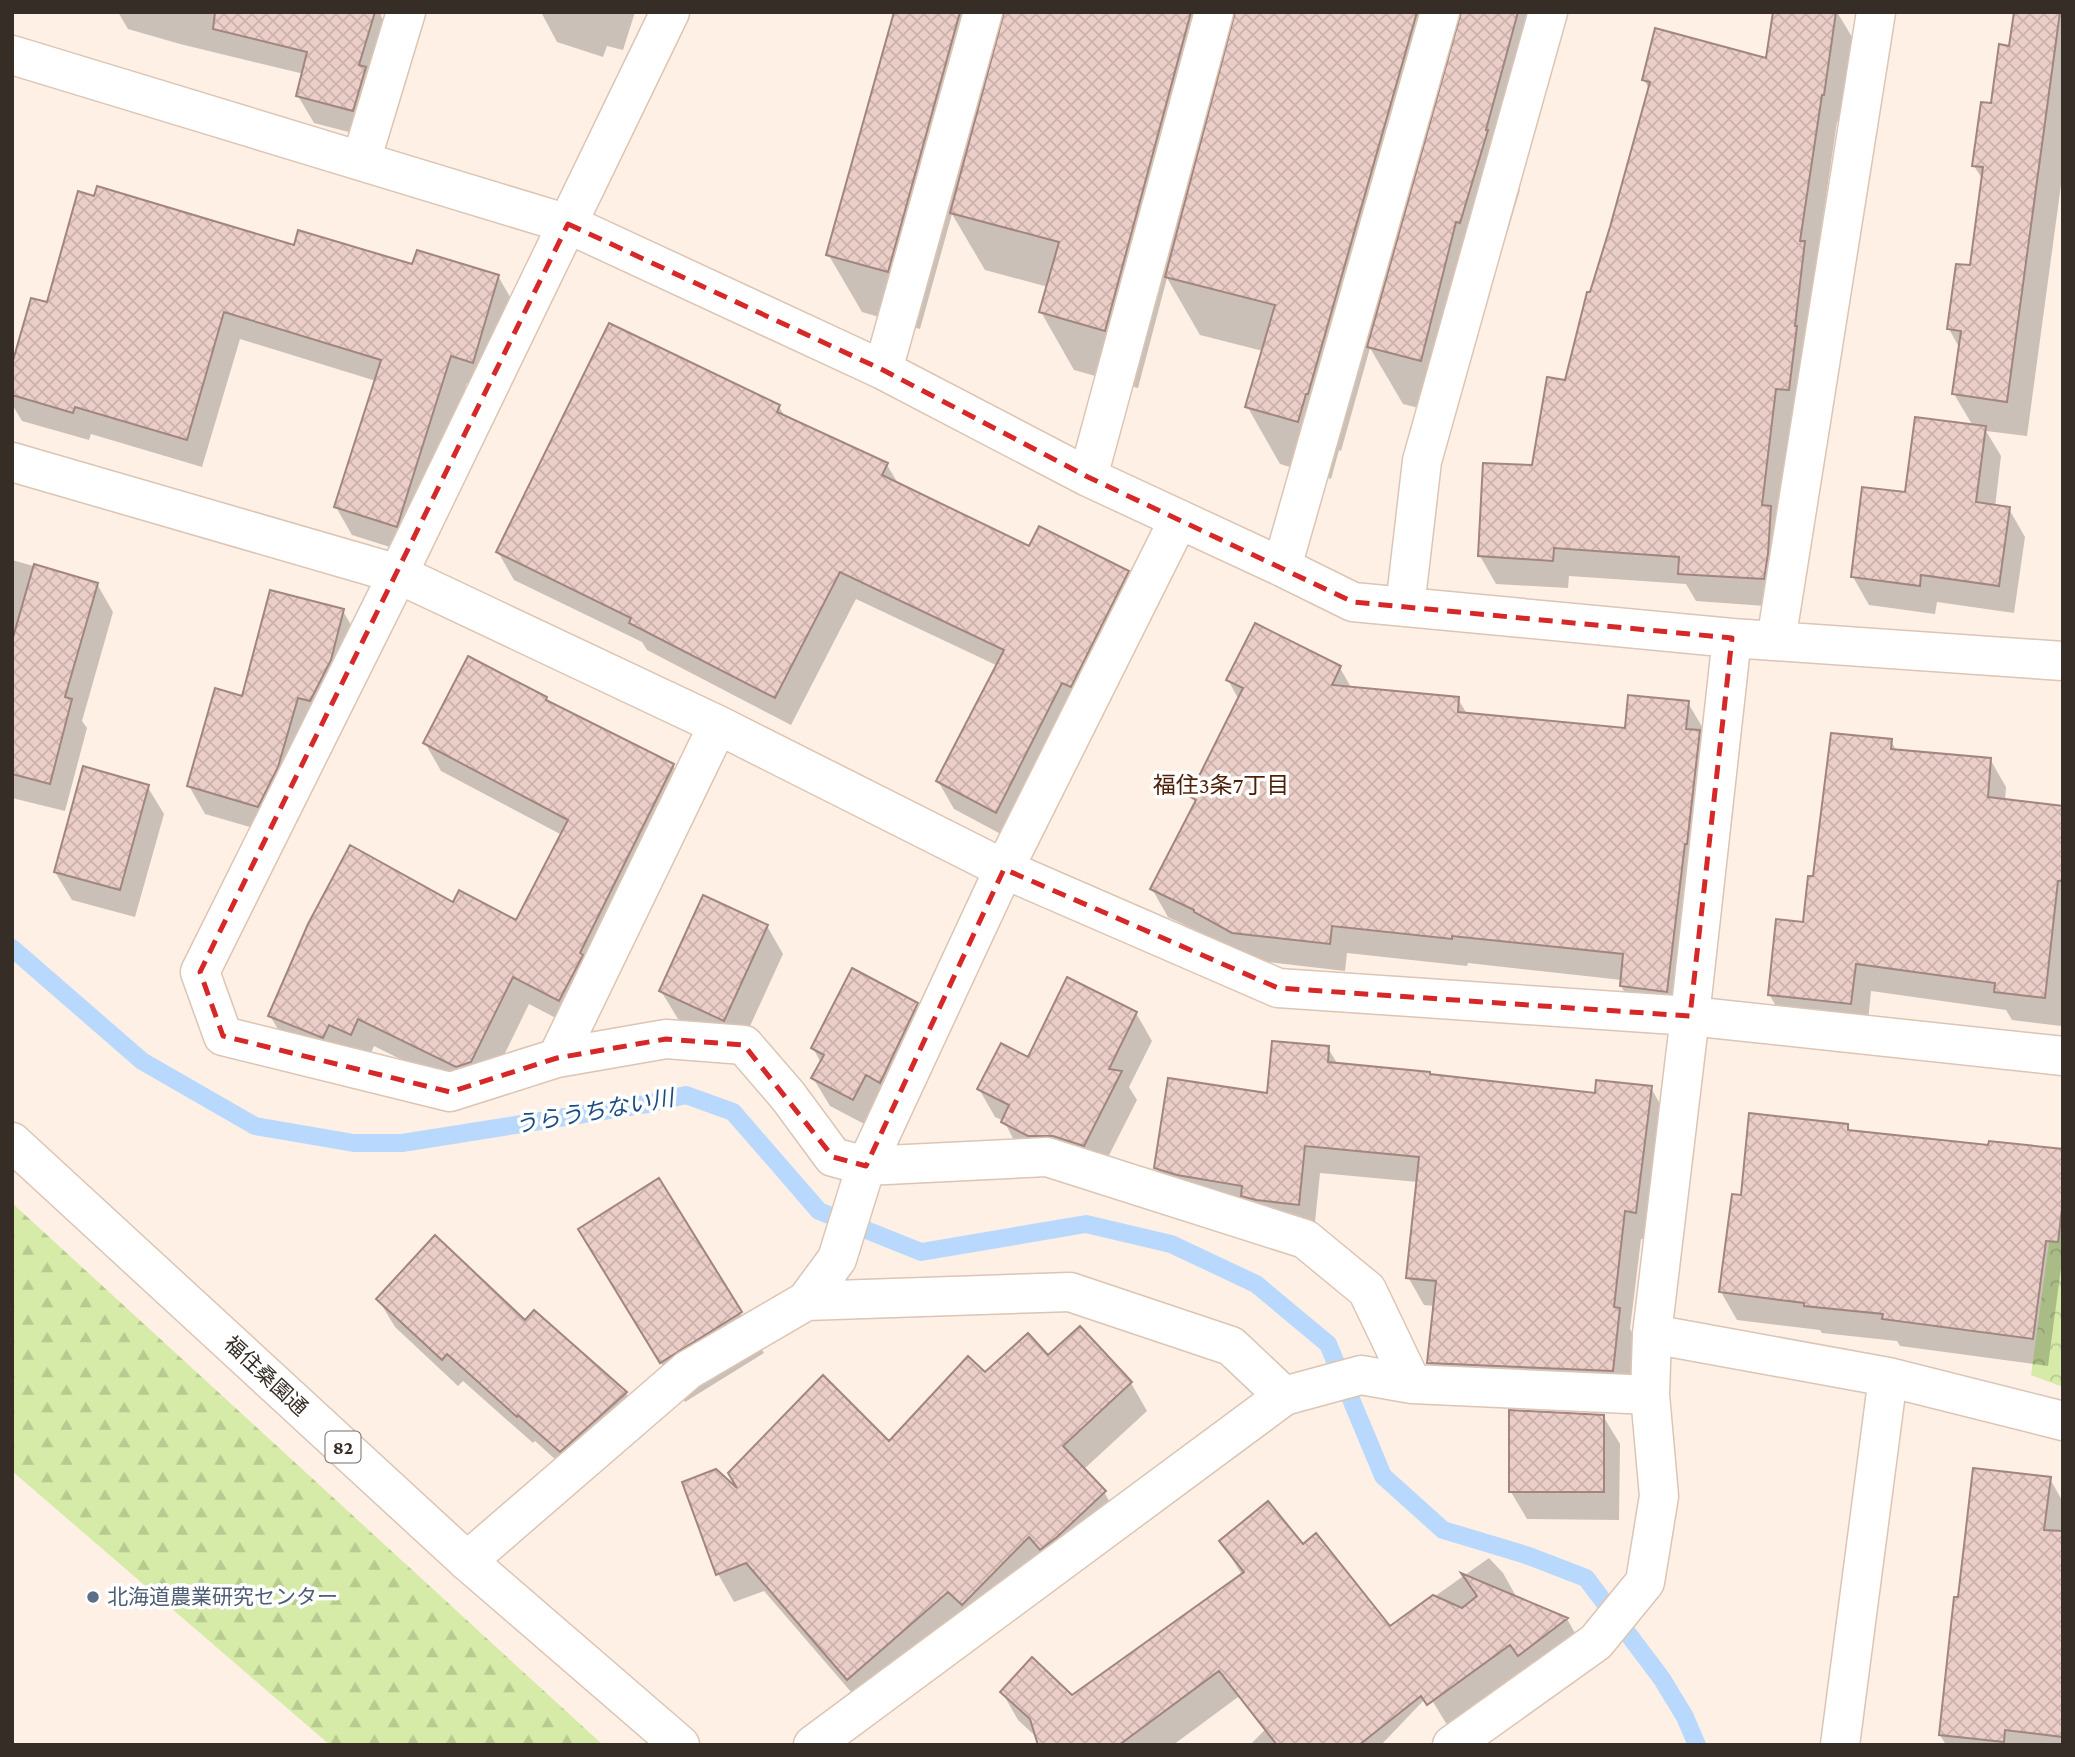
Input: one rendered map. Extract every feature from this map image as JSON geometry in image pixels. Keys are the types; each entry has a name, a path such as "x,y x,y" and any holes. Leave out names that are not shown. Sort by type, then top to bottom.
{"street":[{"path":"361,161 406,12"},
{"path":"670,12 398,574 200,972 223,1036 450,1091 557,1058 666,1039 744,1045 788,1096 833,1157 863,1176 1047,1157 1306,1239 1367,1290 1412,1384"},
{"path":"883,370 983,12"},
{"path":"1088,477 1214,12"},
{"path":"1282,567 1440,12"},
{"path":"1405,607 1422,461 1548,12"},
{"path":"1776,641 1876,12"},
{"path":"12,55 568,224 883,370 1088,477 1353,602 1731,638 2063,661"},
{"path":"12,462 398,574 718,725 1004,869 1278,988 1690,1016 2063,1056"},
{"path":"467,1561 688,1370 806,1301 837,1259 863,1176 1004,869 1179,519"},
{"path":"1452,1745 1596,1642 1644,1582 1659,1496 1650,1395 1652,1334 1731,638"},
{"path":"557,1058 718,725"},
{"name":"福住桑園通","path":"12,1142 467,1561 680,1745"},
{"path":"806,1301 1070,1292 1231,1346 1292,1393"},
{"path":"1652,1334 1888,1377 2063,1421"},
{"path":"813,1745 1292,1393 1361,1375 1412,1384 1650,1395"},
{"path":"1840,1745 1888,1377"}],"highlighted area":[{"path":"568,224 883,370 1088,477 1353,602 1732,638 1690,1016 1278,988 1004,869 866,1166 833,1157 744,1045 666,1039 557,1058 450,1092 223,1036 200,972"}],"green space":[{"path":"2063,1141 2063,1387 2031,1375"},
{"path":"12,1203 603,1745 330,1745 12,1471"}],"building":[{"path":"215,12 375,12 359,65 366,67 353,111 296,96 307,52 213,29"},
{"path":"894,12 960,12 888,272 826,255"},
{"path":"1004,12 1191,12 1105,331 1039,312 1059,242 950,213"},
{"path":"1235,12 1417,12 1298,422 1245,407 1275,305 1165,277"},
{"path":"1461,12 1518,12 1488,130 1460,223 1456,222 1421,361 1367,347"},
{"path":"1773,12 1836,12 1800,241 1805,241 1789,390 1776,389 1762,505 1771,506 1764,579 1678,574 1679,557 1554,548 1553,561 1478,556 1483,463 1532,465 1547,377 1565,380 1587,292 1590,292 1610,227 1650,82 1642,80 1655,28 1766,58"},
{"path":"2014,12 2060,12 2007,402 1952,394 1961,331 1947,329 1956,264 1970,265 1983,167 1972,166 1981,102 1991,103 1999,44 2009,46"},
{"path":"97,186 294,245 298,230 412,264 417,250 499,275 473,363 451,356 397,527 334,507 381,360 224,312 187,440 75,407 73,413 12,395 12,364 31,298 47,302 78,191 94,196"},
{"path":"609,323 780,405 777,412 888,463 882,475 1029,546 1039,526 1129,571 1071,687 1062,683 996,813 936,781 1004,650 840,572 775,698 629,623 631,618 496,552"},
{"path":"1915,417 1986,426 1976,502 2010,507 1999,586 1921,575 1920,586 1851,577 1862,487 1905,492"},
{"path":"34,564 98,583 65,697 72,699 50,784 12,774 12,641"},
{"path":"270,590 344,609 331,660 310,701 298,698 278,767 258,807 187,786 215,688 242,696"},
{"path":"1255,623 1341,666 1332,685 1459,697 1458,712 1625,728 1628,695 1689,701 1686,729 1700,730 1667,992 1620,986 1623,954 1332,926 1330,944 1232,933 1194,910 1150,889 1196,800 1189,796 1243,688 1226,680"},
{"path":"468,656 547,697 546,700 674,764 559,1001 513,977 471,1062 456,1067 358,1019 351,1035 329,1025 323,1038 268,1016 308,924 350,845 453,902 459,890 516,920 568,820 423,743"},
{"path":"1831,733 1892,739 1891,749 1991,758 1988,797 2063,806 2063,881 2058,881 2045,998 1994,992 1995,983 1856,964 1851,1004 1768,995 1776,919 1803,922 1808,876 1813,876"},
{"path":"83,766 149,785 120,890 54,872"},
{"path":"703,895 768,925 724,1021 659,991"},
{"path":"852,968 918,1003 880,1083 866,1075 853,1100 811,1078 824,1055 811,1048"},
{"path":"1067,977 1137,1012 1109,1069 1122,1071 1084,1146 1053,1136 1028,1136 1001,1122 1009,1105 977,1089 1001,1043 1028,1057"},
{"path":"1272,1041 1329,1046 1328,1062 1595,1093 1596,1080 1652,1086 1636,1213 1625,1211 1614,1307 1620,1308 1613,1371 1427,1363 1436,1281 1406,1278 1419,1157 1305,1146 1299,1205 1256,1200 1241,1196 1242,1186 1177,1175 1154,1168 1168,1078 1267,1093"},
{"path":"1749,1113 1848,1124 1848,1130 1988,1145 1989,1141 2063,1149 2063,1200 2058,1242 2046,1241 2033,1339 1882,1319 1883,1314 1804,1306 1804,1303 1719,1292 1732,1194 1741,1195"},
{"path":"659,1178 742,1312 660,1363 578,1229"},
{"path":"435,1235 525,1320 534,1310 627,1392 560,1452 447,1354 442,1360 376,1299"},
{"path":"1080,1326 1132,1382 1063,1446 1106,1491 1040,1550 1029,1537 962,1605 948,1592 847,1680 746,1563 716,1575 682,1482 716,1469 737,1488 728,1473 823,1375 889,1441 968,1356 985,1372 1028,1333 1048,1355"},
{"path":"1509,1410 1604,1415 1604,1492 1509,1492"},
{"path":"1973,1468 2051,1477 2044,1530 2063,1531 2063,1737 2005,1730 2004,1742 1939,1735 1954,1597 1958,1597"},
{"path":"1268,1501 1303,1544 1316,1533 1390,1626 1433,1595 1462,1608 1477,1596 1461,1573 1568,1618 1518,1656 1510,1645 1427,1705 1421,1696 1359,1745 1277,1745 1219,1671 1119,1745 1038,1745 1030,1719 1000,1692 1032,1657 1072,1695 1244,1572 1219,1541"}],"waterway":[{"name":"うらうちない川","path":"12,948 142,1061 255,1126 354,1143 402,1143 647,1104 686,1095 733,1112 819,1211 921,1252 1086,1224 1171,1244 1256,1284 1328,1344 1383,1476 1443,1530 1526,1555 1586,1578 1662,1679 1685,1717 1697,1745"}],"place":[{"name":"北海道農業研究センター","path":"93,1597"}],"district":[{"name":"福住3条7丁目","path":"1221,785"}]}
